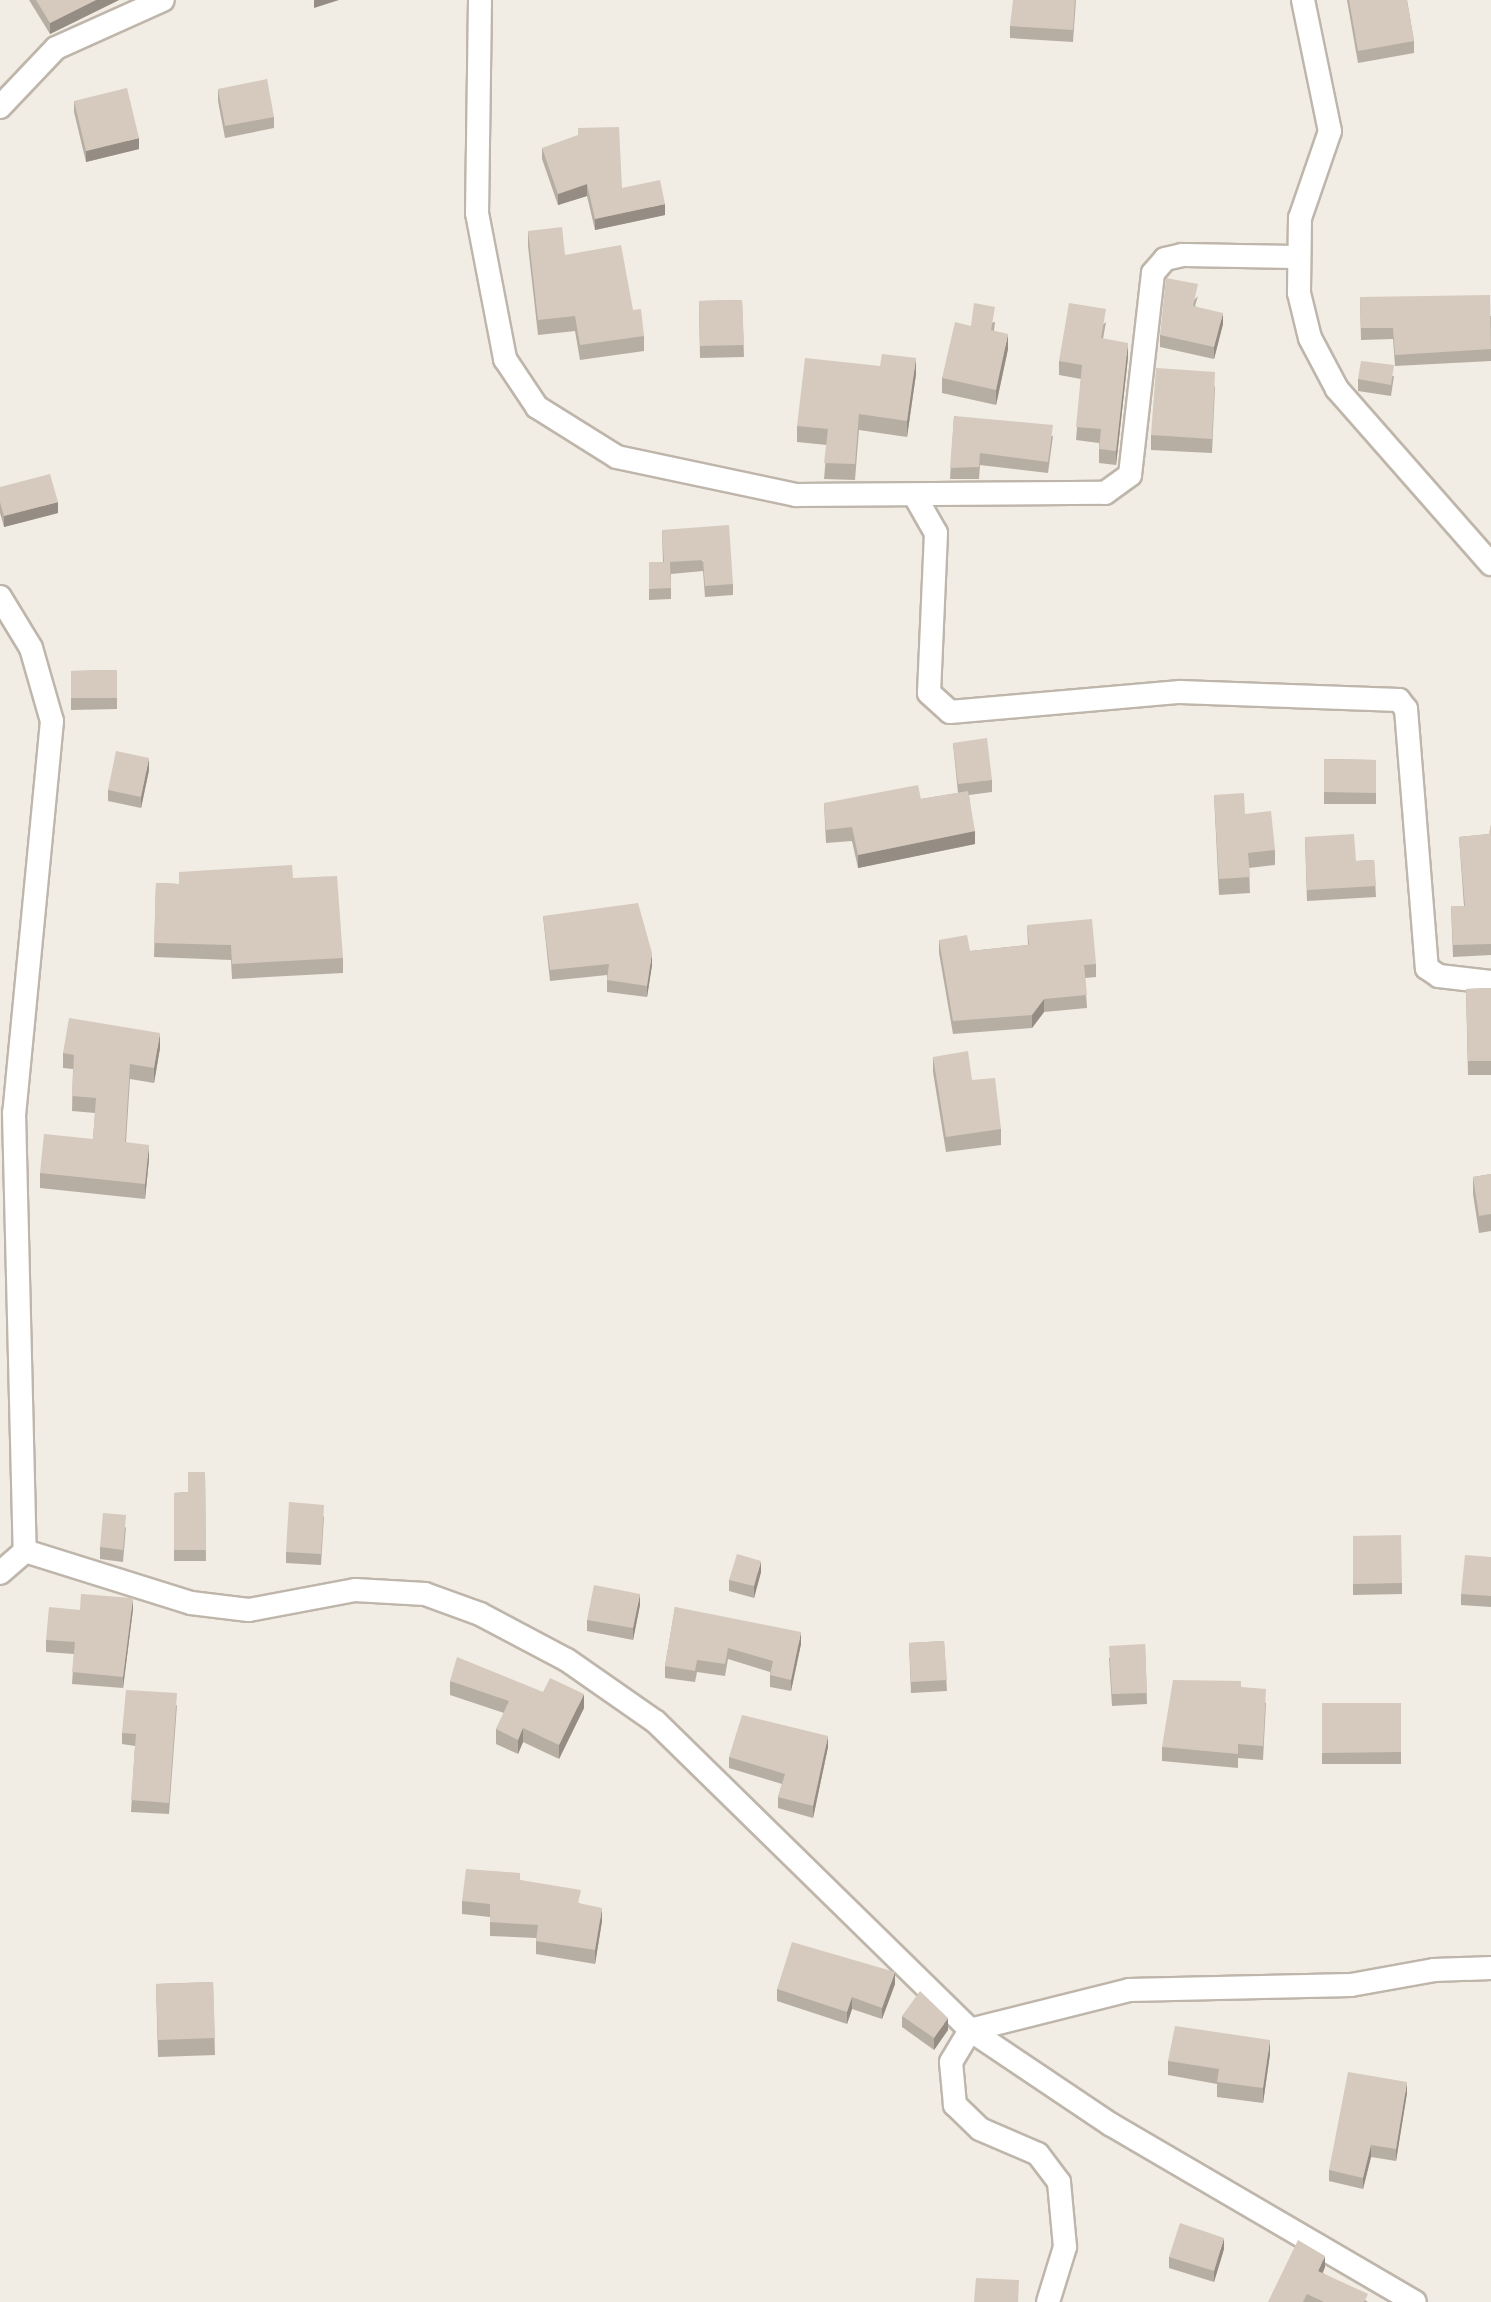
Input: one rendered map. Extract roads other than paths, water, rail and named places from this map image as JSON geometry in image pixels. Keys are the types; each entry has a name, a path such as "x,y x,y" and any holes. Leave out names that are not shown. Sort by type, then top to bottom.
{"street":[{"path":"0,107 56,48 164,0"},
{"path":"480,0 477,212 486,282 506,359 536,406 587,443 651,468 760,492 916,498 1093,495 1116,488 1132,463 1153,273 1165,259 1182,255 1298,257"},
{"path":"1303,0 1330,131 1302,200 1298,257 1310,338 1337,389 1491,564"},
{"path":"916,498 936,533 929,693 950,712 1180,692 1399,700 1406,709 1427,968 1438,976 1491,982"},
{"path":"0,597 31,648 52,721 14,1114 25,1551"},
{"path":"0,1573 25,1551"},
{"path":"25,1551 191,1603 249,1610 390,1589 480,1614 568,1660 656,1722 970,2030 1110,2124 1415,2302"},
{"path":"1048,2302 1065,2248 1059,2182 1038,2154 980,2130 956,2106 951,2062 970,2030 1129,1990 1352,1985 1434,1970 1491,1968"}]}
